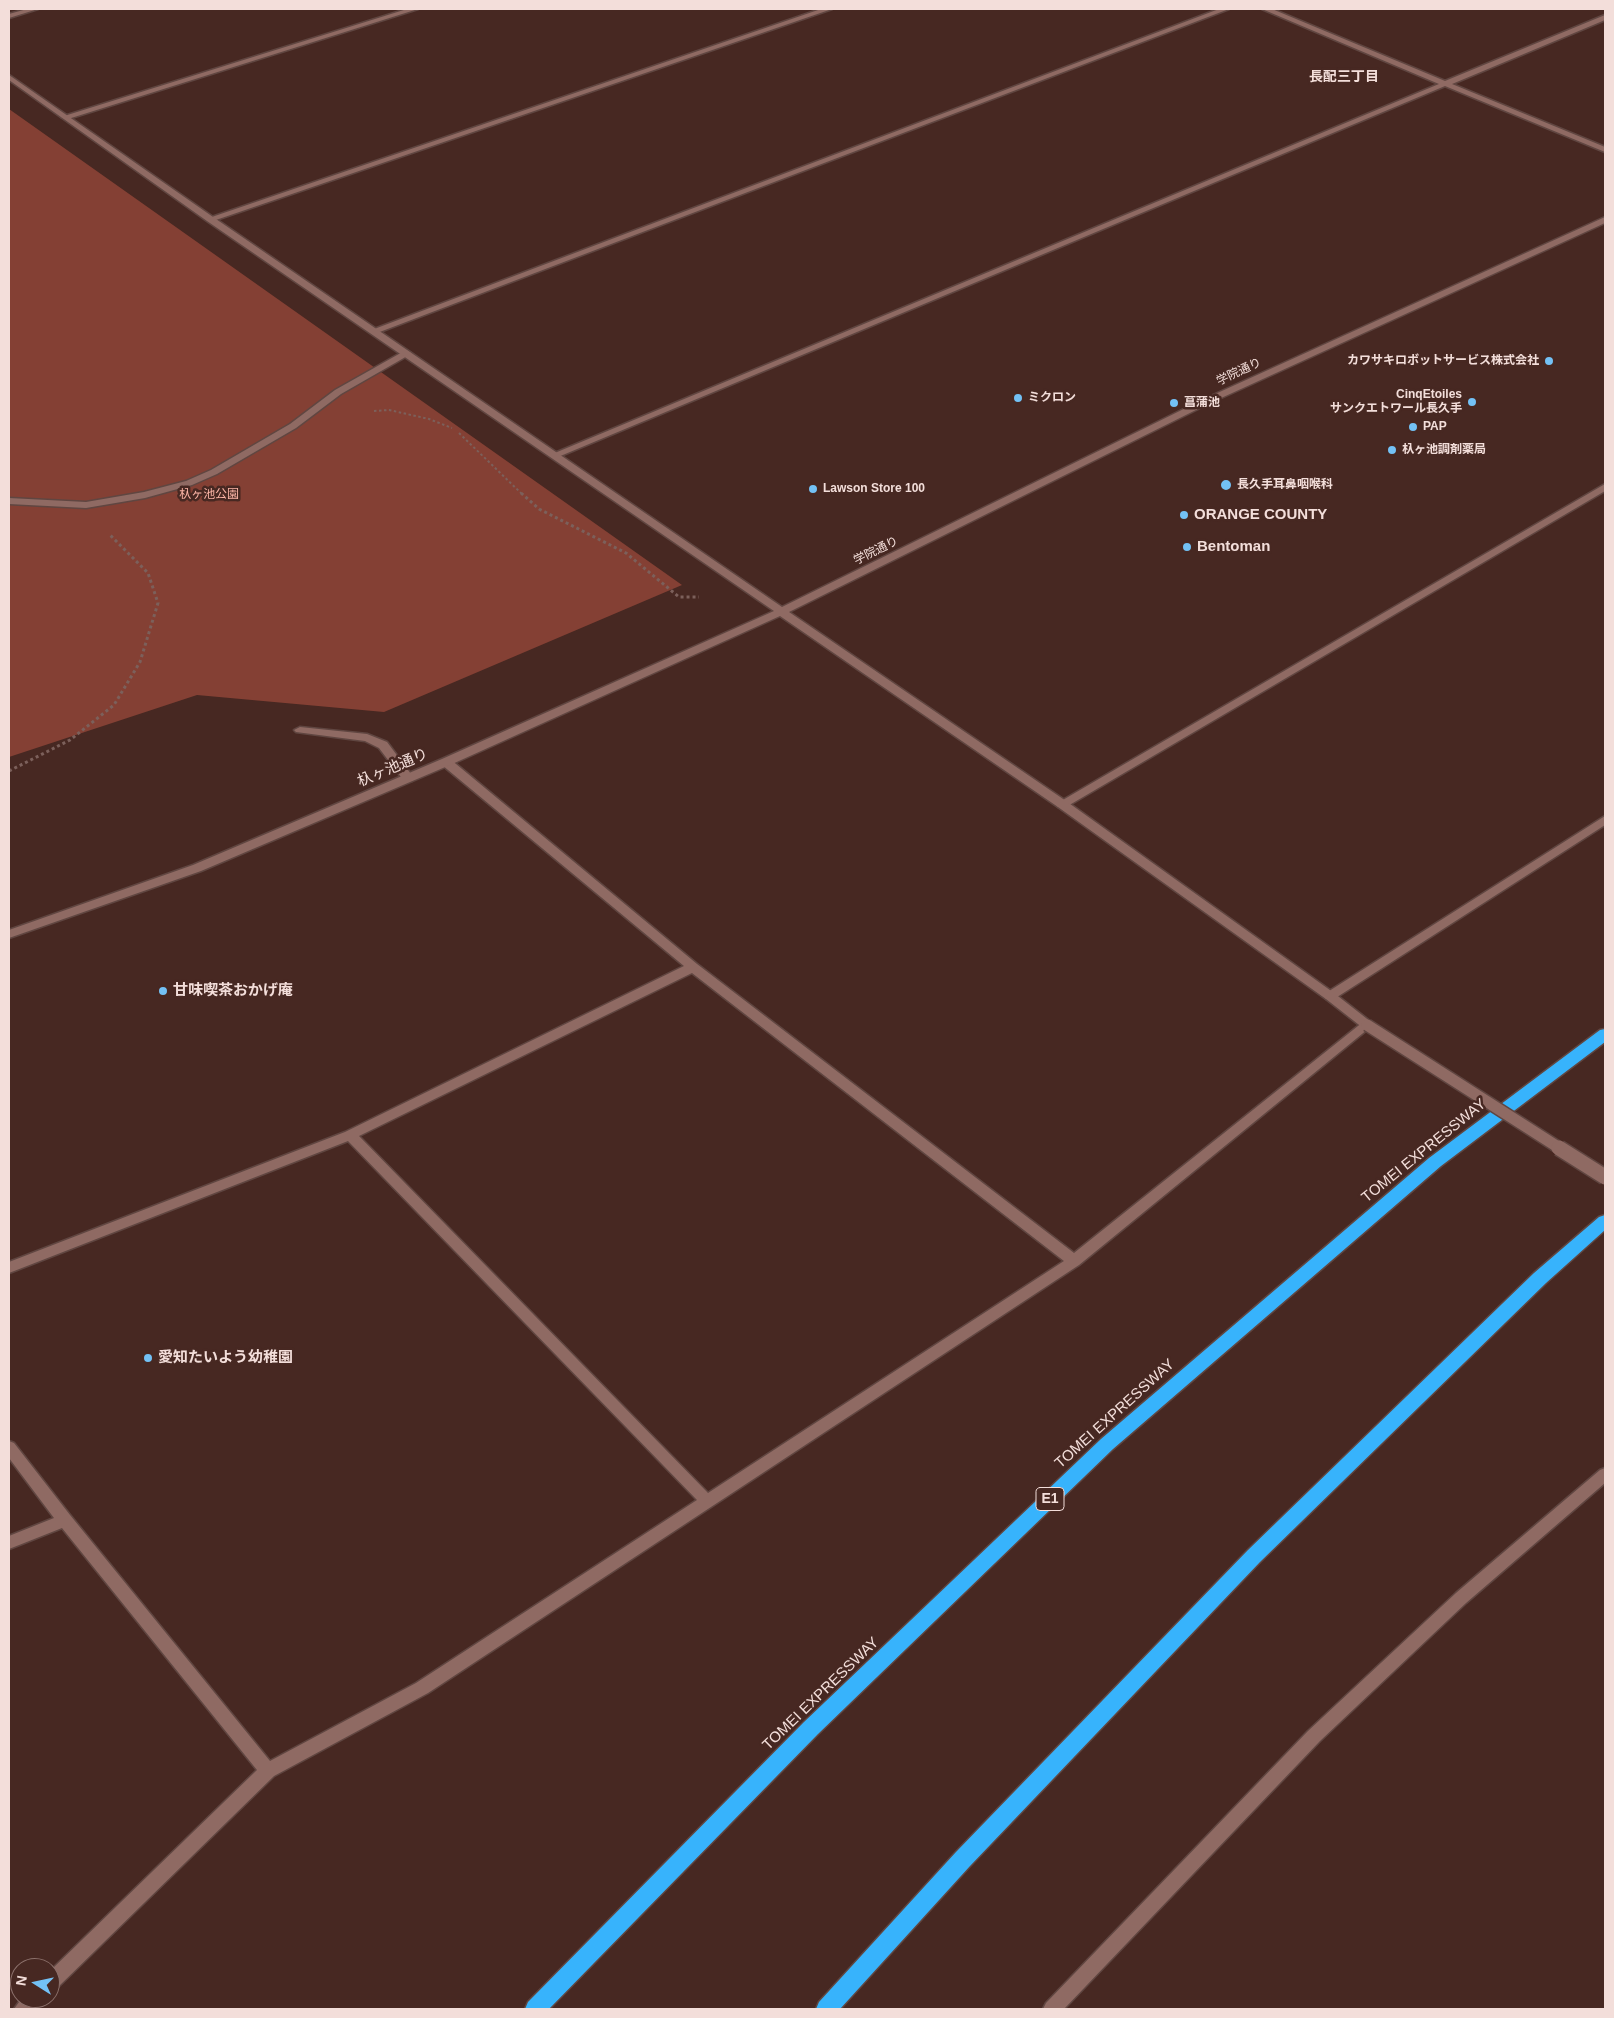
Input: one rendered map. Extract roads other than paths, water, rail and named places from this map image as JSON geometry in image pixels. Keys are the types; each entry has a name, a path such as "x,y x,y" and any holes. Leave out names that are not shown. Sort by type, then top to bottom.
{"highway":[{"name":"TOMEI EXPRESSWAY","path":"535,2009 810,1728 1107,1444 1435,1162 1605,1034"},
{"path":"826,2009 963,1859 1254,1556 1540,1278 1605,1221"}],"street":[{"path":"9,16 34,9"},
{"path":"65,117 414,9"},
{"path":"210,219 828,9"},
{"path":"374,331 1226,9"},
{"path":"1266,9 1605,150"},
{"path":"555,455 1605,17"},
{"path":"9,77 210,219 782,611 824,643 1062,804 1330,996 1367,1025 1605,1177"},
{"name":"学院通り","path":"782,611 1205,402 1605,220"},
{"path":"9,501 86,505 145,495 189,483 214,472 294,426 338,392 406,353"},
{"path":"1062,804 1605,488"},
{"name":"杁ヶ池通り","path":"9,934 197,868 446,762 782,611"},
{"path":"300,730 367,738 383,745 408,778"},
{"path":"446,762 693,967 1074,1261"},
{"path":"1330,996 1605,820"},
{"path":"9,1268 350,1136 693,967"},
{"path":"60,1973 268,1771 422,1688 1074,1261 1367,1025"},
{"path":"350,1136 707,1501"},
{"path":"9,1448 268,1771"},
{"path":"1052,2009 1314,1736 1461,1598 1605,1474"},
{"path":"9,1543 65,1520"}],"place":[{"name":"カワサキロボットサービス株式会社","path":"1549,361"},
{"name":"ミクロン","path":"1018,398"},
{"name":"CinqEtoiles サンクエトワール長久手","path":"1472,402"},
{"name":"菖蒲池","path":"1174,403"},
{"name":"PAP","path":"1413,427"},
{"name":"杁ヶ池調剤薬局","path":"1392,450"},
{"name":"長久手耳鼻咽喉科","path":"1226,485"},
{"name":"Lawson Store 100","path":"813,489"},
{"name":"ORANGE COUNTY","path":"1184,515"},
{"name":"Bentoman","path":"1187,547"},
{"name":"甘味喫茶おかげ庵","path":"163,991"},
{"name":"愛知たいよう幼稚園","path":"148,1358"}],"district":[{"name":"長配三丁目","path":"1344,77"}],"park label":[{"name":"杁ヶ池公園","path":"209,495"}]}
